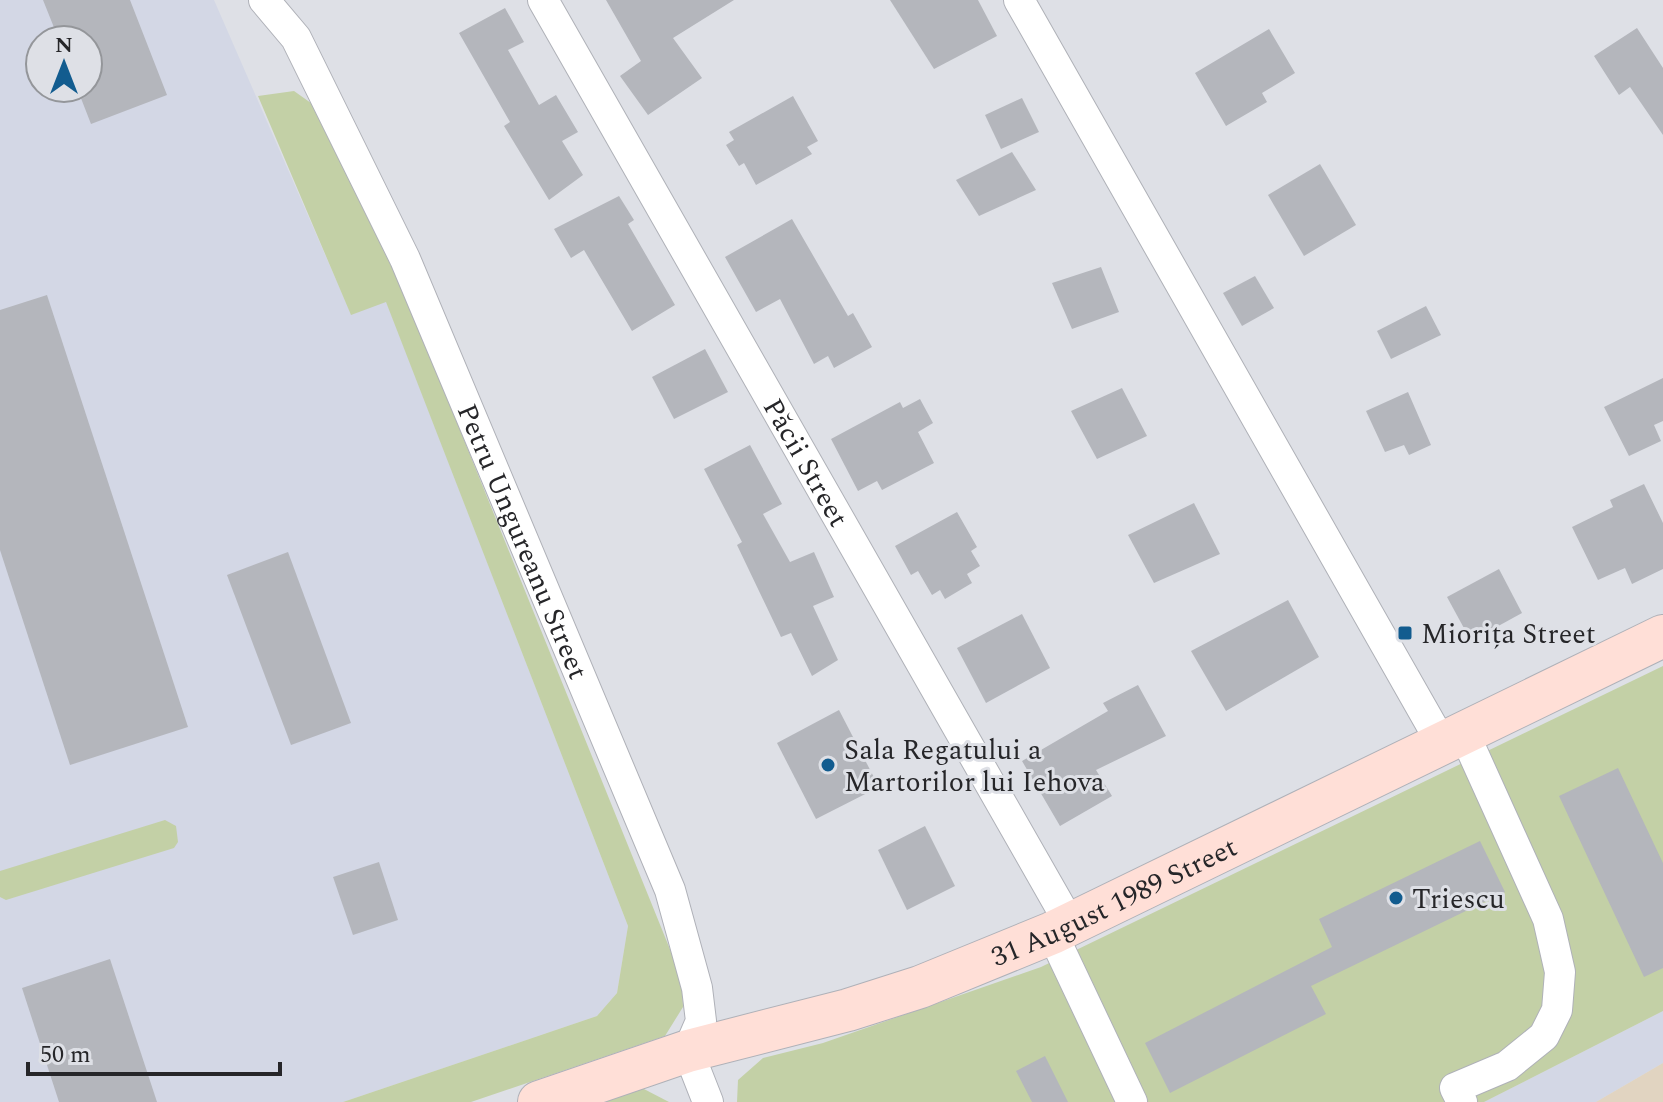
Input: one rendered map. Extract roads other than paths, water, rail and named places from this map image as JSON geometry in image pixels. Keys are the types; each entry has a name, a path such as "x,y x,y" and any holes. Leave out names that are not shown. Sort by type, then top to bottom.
{"street":[{"name":"Petru Ungureanu Street","path":"264,0 296,38 405,259 670,890 697,988 701,1021 688,1051"},
{"name":"Păcii Street","path":"543,0 1061,929 1132,1102"},
{"path":"1019,0 1452,736 1548,919 1560,972 1557,1010 1544,1036 1507,1066 1455,1088 1462,1102"},
{"name":"31 August 1989 Street","path":"539,1102 688,1051 848,1010 963,971 1061,929 1452,736 1663,636"},
{"path":"688,1051 708,1102"}],"place":[{"name":"Miorița Street","path":"1405,633"},
{"name":"Sala Regatului a Martorilor lui Iehova","path":"828,765"},
{"name":"Triescu","path":"1396,898"}]}
